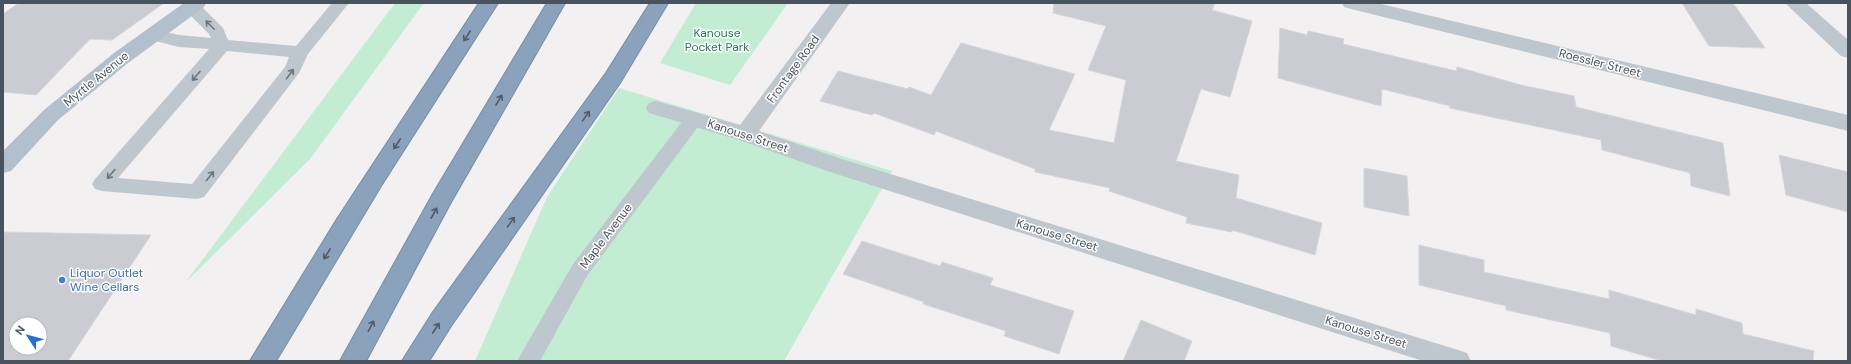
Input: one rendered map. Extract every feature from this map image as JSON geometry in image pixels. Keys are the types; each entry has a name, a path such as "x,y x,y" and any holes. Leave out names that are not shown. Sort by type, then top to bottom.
{"highway":[{"path":"263,361 300,297 489,3"},
{"path":"353,361 442,198 556,3"},
{"path":"415,361 442,319 613,78 659,3"}],"main road":[{"name":"Myrtle Avenue","path":"3,165 51,115 121,58 194,5"}],"street":[{"name":"Frontage Road","path":"745,134 841,3"},
{"name":"Roessler Street","path":"1352,3 1848,123"},
{"path":"1794,3 1848,51"},
{"name":"Kanouse Street","path":"656,108 745,134 834,165 1458,361"}],"lane":[{"path":"222,46 102,184 197,192 293,69 300,52 341,3"},
{"path":"194,5 217,32 222,46"},
{"path":"152,35 179,41 222,46 300,52"},
{"name":"Maple Avenue","path":"528,361 580,270 694,119"}],"green space":[{"path":"395,3 424,3 310,159 185,283"},
{"name":"Kanouse Pocket Park","path":"696,3 788,3 730,85 660,63"},
{"path":"619,88 892,171 784,361 475,361 547,197"}],"building":[{"path":"19,3 164,3 112,40 90,39 36,95 3,92 3,14"},
{"path":"1054,3 1215,3 1212,10 1252,21 1230,97 1201,89 1176,161 1239,175 1236,198 1322,223 1315,255 1232,230 1232,232 1186,223 1187,217 1109,191 1110,188 1035,172 1035,169 936,131 934,135 874,113 872,115 820,101 838,71 908,89 909,87 931,95 961,43 1075,74 1049,130 1114,143 1126,80 1088,70 1106,26 1053,13"},
{"path":"1682,3 1733,3 1765,48 1709,46"},
{"path":"1280,28 1307,35 1308,31 1344,39 1343,44 1456,71 1457,67 1521,85 1574,96 1576,107 1723,143 1730,196 1691,186 1690,173 1602,150 1601,140 1449,108 1450,106 1382,89 1381,106 1278,78"},
{"path":"1779,155 1848,172 1848,212 1786,195"},
{"path":"1364,168 1407,176 1409,216 1364,207"},
{"name":"Liquor Outlet Wine Cellars","path":"3,232 151,235 68,361 3,361"},
{"path":"862,241 940,266 942,262 993,278 990,285 1074,311 1059,354 1004,336 1006,331 923,304 924,302 843,274"},
{"path":"1419,245 1484,260 1484,272 1609,299 1609,290 1696,315 1696,309 1742,323 1743,334 1814,351 1813,361 1662,361 1611,346 1610,333 1506,310 1506,306 1419,285"},
{"path":"1141,320 1192,341 1184,361 1123,361"}],"place":[{"name":"Liquor Outlet Wine Cellars","path":"62,280"}]}
